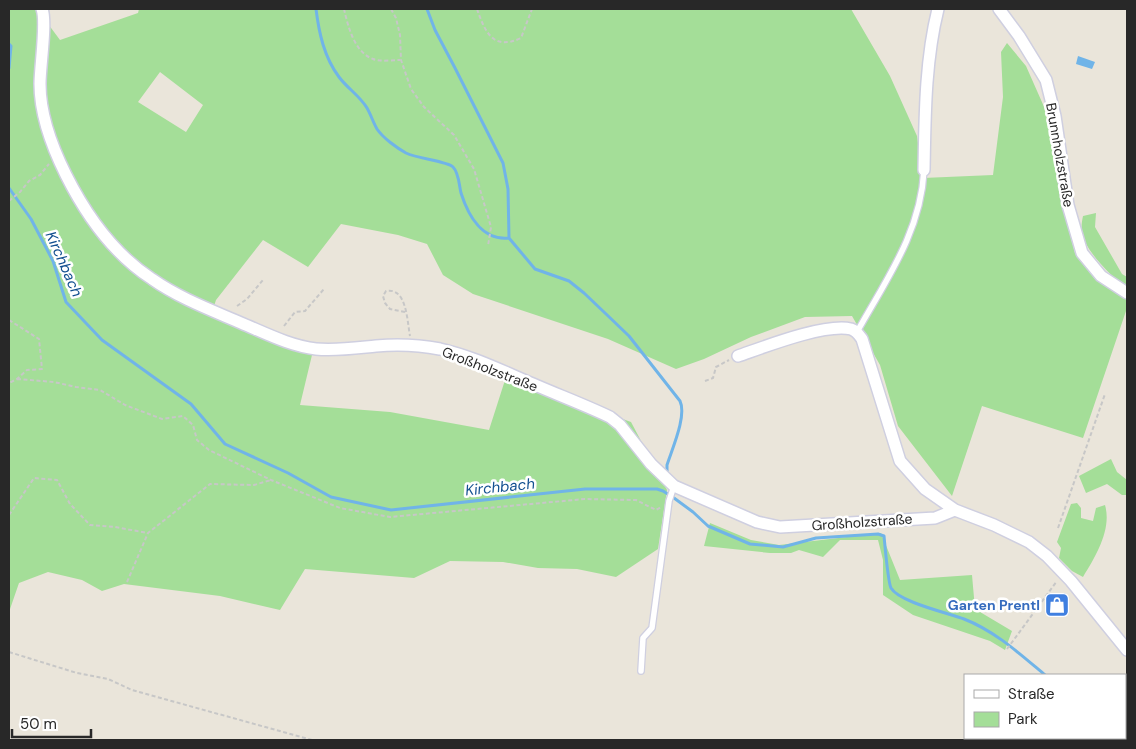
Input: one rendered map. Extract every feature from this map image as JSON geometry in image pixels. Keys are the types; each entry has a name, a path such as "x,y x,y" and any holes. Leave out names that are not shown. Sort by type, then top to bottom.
{"street":[{"name":"Großholzstraße","path":"42,9 44,21 40,62 40,87 47,124 58,158 80,200 120,253 152,279 172,292 249,326 305,347 343,349 411,345 440,349 466,357 610,417 620,425 651,464 674,486 757,522 780,527 935,518 955,510"},
{"path":"924,170 925,103 934,24 938,9"},
{"name":"Brunnholzstraße","path":"999,9 1019,36 1046,80 1055,116 1068,205 1082,253 1101,276 1127,293"},
{"path":"738,356 806,333 850,329 857,332 862,339 900,461 925,490 955,510 994,525 1029,542 1047,556 1071,581 1127,650"}],"lane":[{"path":"857,332 912,231 922,197 924,170"},
{"path":"641,671 643,638 652,628 669,501 674,486"}],"path":[{"path":"344,9 348,25 364,54 374,59 401,60"},
{"path":"391,9 396,18 400,36 401,60 411,88 424,107 454,135 474,169 490,227 488,246"},
{"path":"477,9 484,30 495,41 510,43 520,38 532,9"},
{"path":"10,200 29,181 40,175 48,165 58,158"},
{"path":"236,306 247,299 263,280"},
{"path":"284,326 295,312 305,311 324,288"},
{"path":"405,312 390,309 385,303 383,296 386,291 390,290 398,293 402,298 405,312 411,345"},
{"path":"9,320 39,339 42,369 26,370 17,379 9,383"},
{"path":"705,381 713,378 716,367 738,356"},
{"path":"17,379 54,382 100,390 125,405 162,419 183,416 193,425 197,440 209,450 271,480 340,508 390,517 584,499 636,500 656,510 669,501"},
{"path":"1058,528 1105,394"},
{"path":"9,514 34,478 57,480 70,504 90,525 148,533"},
{"path":"127,582 148,533 210,484 254,485 271,480"},
{"path":"9,547 9,574"},
{"path":"1007,649 1063,573"},
{"path":"9,652 77,673 108,680 132,690 312,740"}],"green space":[{"path":"9,9 37,9 60,40 138,13 139,9 851,9 890,76 917,136 923,178 993,175 1003,97 1001,52 1007,43 1026,66 1045,109 1067,223 1075,253 1096,276 1127,300 1127,308 1083,438 982,406 952,496 898,426 880,365 852,316 805,317 751,337 704,359 676,369 608,339 473,294 443,275 427,244 398,235 341,224 308,267 263,240 216,300 213,309 312,355 300,405 390,412 489,430 506,377 631,422 667,490 658,549 616,577 577,569 538,568 503,562 450,561 414,578 305,569 280,610 220,596 124,584 102,591 82,580 48,572 19,583 9,612","holes":["160,72 203,105 186,132 138,102"]},
{"path":"1096,213 1095,227 1122,274 1127,277 1127,289 1093,255 1084,239 1082,232 1083,216"},
{"path":"1111,459 1117,472 1127,480 1127,495 1122,495 1107,484 1086,493 1079,476"},
{"path":"1077,503 1081,508 1081,518 1093,521 1096,508 1105,505 1107,514 1102,542 1083,577 1072,571 1059,558 1061,548 1057,542 1071,504"},
{"path":"710,523 751,540 779,545 881,533 900,580 972,575 975,609 1012,631 1005,650 990,641 913,615 883,595 883,560 878,540 840,540 823,557 799,550 791,553 770,553 704,546"}],"water":[{"path":"1078,56 1095,62 1092,69 1076,64"}],"waterway":[{"path":"316,9 326,53 334,69 342,81 364,104 377,129 390,143 406,153 445,163 453,167 458,176 461,193 472,218 484,231 491,235 499,238 509,238"},
{"path":"427,9 435,30 503,163 508,189 509,238 535,269 569,281 605,313 629,336 680,401 682,415 667,465 667,472"},
{"path":"9,44 11,46 9,68"},
{"name":"Kirchbach","path":"9,188 31,219 53,261 66,302 102,340 191,404 225,444 288,473 331,497 391,510 585,489 657,489 674,498 708,526 750,544 783,547 816,538 878,534 884,536 890,584 896,593 913,602 964,619 986,630 1007,644 1044,674"}],"place":[{"name":"Garten Prentl","path":"1057,605"}]}
